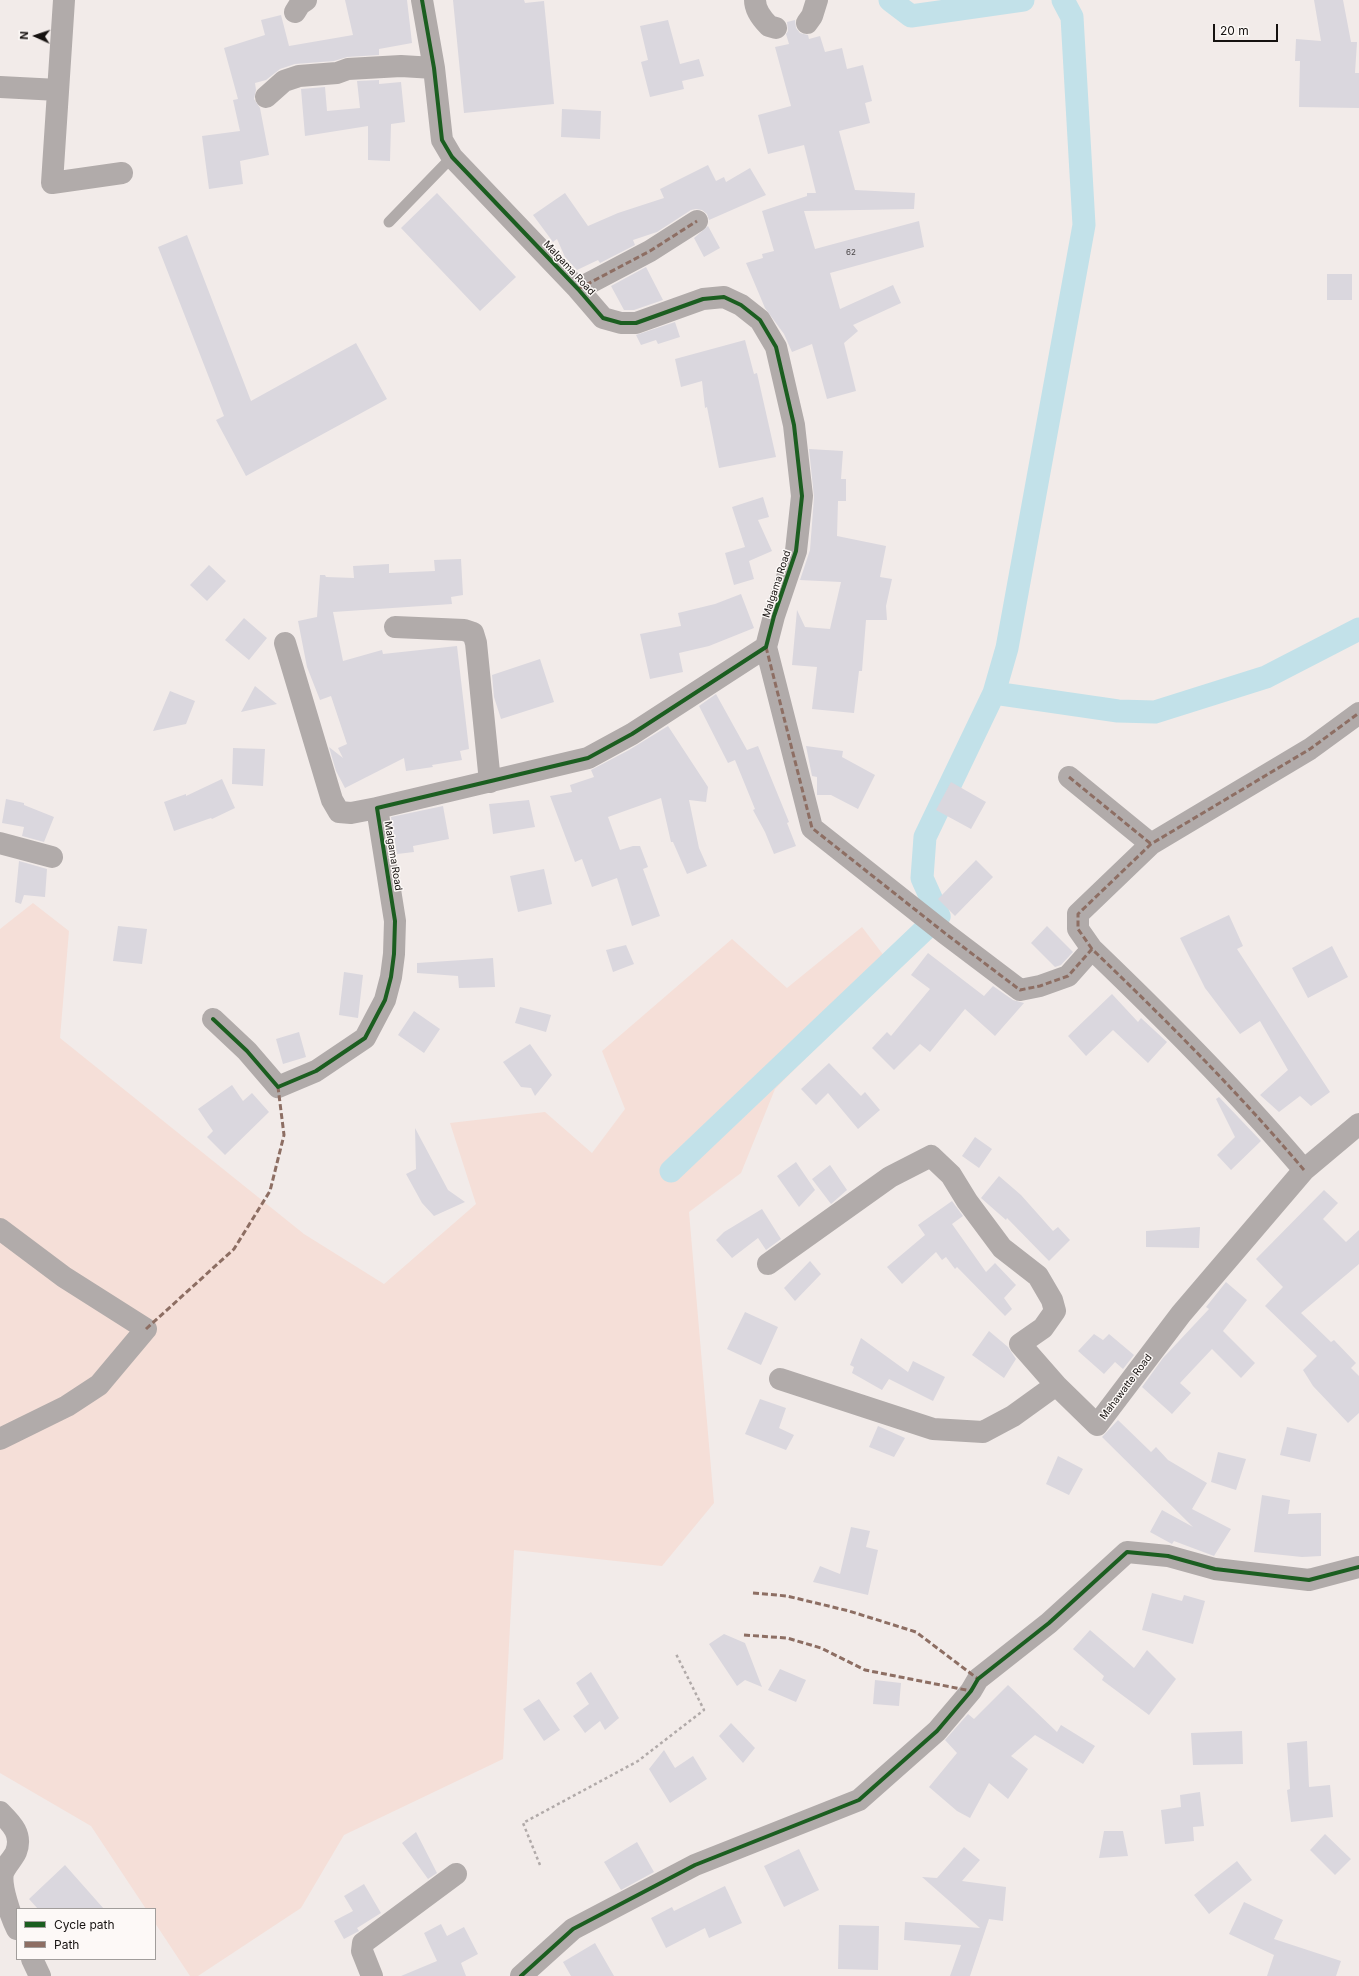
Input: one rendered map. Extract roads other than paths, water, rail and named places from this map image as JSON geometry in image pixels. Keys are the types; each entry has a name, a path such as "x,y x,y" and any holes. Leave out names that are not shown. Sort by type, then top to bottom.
{"street":[{"path":"64,0 52,183 122,173"},
{"name":"Malgama Road","path":"213,1019 247,1051 278,1087 316,1071 365,1038 385,1000 391,977 394,954 395,921 377,808 588,758 632,734 766,647 774,616 796,551 802,496 794,425 776,348 760,320 741,305 724,297 703,299 636,323 621,323 603,318 578,289 452,157 442,140 434,68 422,0"},
{"path":"755,0 755,6 761,17 769,26 776,28"},
{"path":"807,23 812,16 817,0"},
{"path":"266,97 284,81 299,76 337,73 348,69 401,66 434,68"},
{"path":"0,87 58,90"},
{"path":"578,289 650,251 697,221"},
{"path":"395,627 464,630 472,633 476,643 490,782"},
{"path":"285,643 332,800 339,812 351,813 377,808"},
{"path":"766,647 812,828 946,934 1020,990 1040,986 1068,976 1092,949"},
{"path":"1304,1170 1268,1127 1158,1013 1092,949 1078,929 1078,914 1151,844 1310,749 1359,713"},
{"path":"1069,777 1151,844"},
{"path":"0,842 52,857"},
{"name":"Mahawatte Road","path":"1056,1385 1097,1425 1181,1314 1304,1170 1336,1145 1359,1124"},
{"path":"768,1264 890,1178 931,1156 951,1175 967,1201 1002,1248 1038,1276 1052,1300 1055,1311 1043,1328 1020,1344 1056,1385 1013,1416 983,1432 933,1429 780,1379"},
{"path":"0,1229 64,1277 146,1329 99,1385 67,1406 0,1439"},
{"path":"521,1976 573,1929 695,1865 859,1800 937,1732 971,1691 978,1679 1049,1623 1127,1552 1168,1556 1215,1569 1309,1580 1359,1567"},
{"path":"0,1812 15,1828 18,1837 16,1851 2,1874 6,1907 16,1926"},
{"path":"372,1976 362,1951 363,1943 456,1874"},
{"path":"32,1960 40,1976"}],"lane":[{"path":"389,222 452,157"}],"waterway":[{"path":"890,0 911,16 1023,0"},
{"path":"671,1171 939,916 922,878 925,837 994,693 1007,648 1084,225 1072,17 1063,0"},
{"path":"994,693 1118,711 1155,712 1266,677 1359,629"}]}
